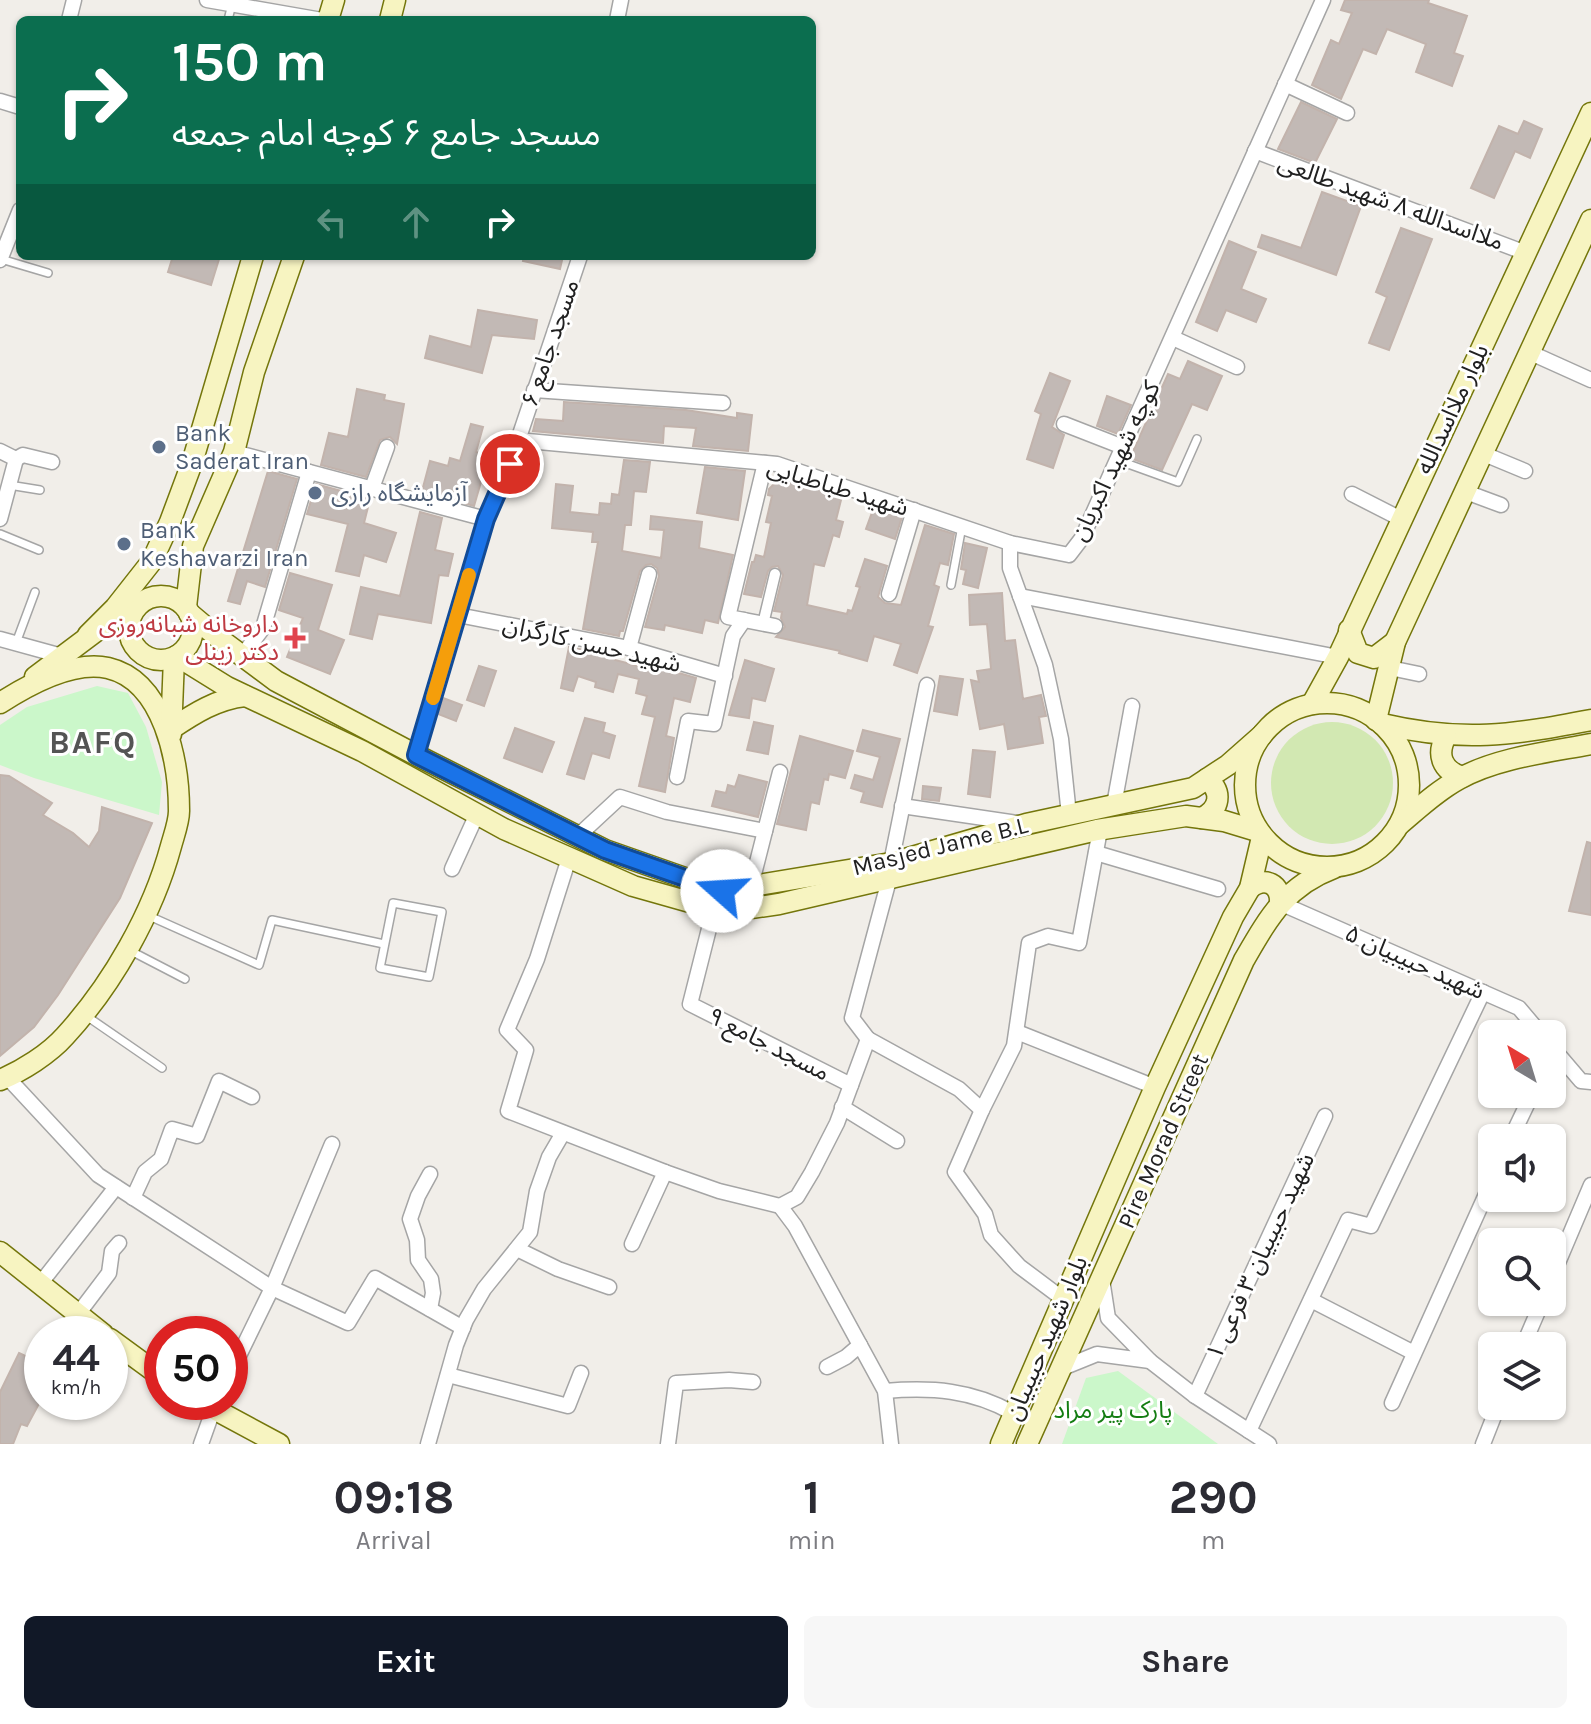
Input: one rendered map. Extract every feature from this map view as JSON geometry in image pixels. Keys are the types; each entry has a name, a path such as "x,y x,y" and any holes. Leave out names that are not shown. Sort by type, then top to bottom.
{"main road":[{"name":"بلوار ملااسدالله","path":"1312,704 1338,657 1591,113"},
{"name":"بلوار ملااسدالله","path":"1379,722 1395,642 1589,232"},
{"path":"252,260 192,463 128,630 136,649 153,660 176,657 236,691 362,751 477,814 569,858 633,886 725,912 779,904 890,871 1186,816 1260,834"},
{"path":"3,1078 64,1038 83,1014 147,915 165,869 179,812 171,737 176,657 190,641 193,622 188,610 193,546 234,452 254,372 293,260"},
{"path":"6,699 88,635 115,608 152,561"},
{"path":"88,635 135,609 145,600 167,596 188,610"},
{"name":"Masjed Jame B.L","path":"188,610 276,681 416,755 605,850 722,891 890,871 1026,824 1193,788 1262,735"},
{"path":"1349,630 1358,653 1374,658 1395,642"},
{"path":"171,737 212,704 236,691 242,656"},
{"path":"6,699 56,675 85,668 107,668 129,677 145,691 171,737"},
{"path":"1400,824 1408,798 1408,771 1399,745 1379,722 1361,710 1337,704 1312,704 1284,715 1262,735 1249,757 1244,782 1247,808 1260,834 1281,854 1307,866 1334,868 1360,861 1383,846 1400,824 1436,793 1462,777 1521,758 1591,744"},
{"path":"1379,722 1446,736 1520,733 1590,718"},
{"path":"1446,736 1440,756 1452,774 1462,777"},
{"path":"1202,818 1217,805 1219,795 1215,785 1207,779"},
{"name":"بلوار شهید حبیبیان","path":"1001,1444 1155,1087 1233,917 1250,888 1260,834"},
{"name":"Pire Morad Street","path":"1027,1444 1244,960 1280,903 1312,876 1334,868"},
{"path":"1250,888 1258,882 1267,881 1276,885 1281,894 1280,903"},
{"path":"0,1253 80,1316"},
{"path":"237,1420 279,1444"}],"street":[{"path":"207,0 256,4 306,16"},
{"name":"کوچه شهید اکبریان","path":"1010,543 1069,555 1082,538 1323,0"},
{"path":"1285,84 1347,113"},
{"name":"ملااسدالله ۸ شهید طالعی","path":"1255,151 1526,253"},
{"path":"1,259 16,228"},
{"name":"مسجد جامع ۶","path":"416,755 486,519 517,440 579,260"},
{"path":"1173,338 1237,367"},
{"path":"1531,353 1591,380"},
{"path":"534,390 723,403"},
{"path":"1064,424 1120,454"},
{"name":"شهید طباطبایی","path":"517,440 777,464 1010,543"},
{"path":"372,488 387,447"},
{"path":"0,451 16,459"},
{"path":"234,452 486,519"},
{"path":"1484,454 1525,471"},
{"path":"0,519 5,488 16,459 23,455 52,462"},
{"path":"765,463 728,617 769,625 775,574"},
{"path":"242,656 263,628 309,472"},
{"path":"1466,492 1501,505"},
{"path":"1352,494 1401,519"},
{"path":"889,594 914,510"},
{"path":"1010,543 1010,568 1045,665 1058,725 1069,815"},
{"path":"629,648 649,574"},
{"path":"1020,596 1338,657"},
{"name":"شهید حسن کارگران","path":"458,615 629,648 725,676"},
{"path":"677,777 688,721 714,724 733,636 744,620"},
{"path":"0,639 62,656"},
{"path":"1390,668 1419,674"},
{"path":"927,685 890,871 852,1018 868,1039 959,1089 982,1110"},
{"path":"1114,805 1132,706"},
{"path":"751,886 780,772"},
{"path":"578,836 620,797 667,812 765,831"},
{"path":"902,806 1026,824"},
{"path":"452,869 477,814"},
{"path":"1063,1299 1019,1266 991,1235 985,1214 955,1172 1014,1046 1029,943 1048,936 1079,943 1100,830"},
{"path":"1096,853 1218,889"},
{"path":"569,858 537,959 507,1030 526,1050 508,1111 719,1191 780,1206 795,1226 885,1391 891,1444"},
{"name":"شهید حبیبیان ۵","path":"1280,903 1519,1008 1529,1020"},
{"name":"مسجد جامع ۹","path":"714,909 690,1004 851,1085"},
{"path":"1249,1431 1348,1220 1371,1226 1483,992"},
{"path":"1017,1032 1155,1087"},
{"path":"780,1206 797,1197 812,1172 842,1107 868,1039"},
{"path":"1566,1064 1581,1081 1591,1082"},
{"path":"3,1078 98,1175 272,1288 348,1323 375,1278 463,1328"},
{"path":"133,1198 145,1172 161,1159 172,1129 197,1136 219,1081 252,1097"},
{"path":"842,1107 897,1141"},
{"name":"شهید حبیبیان ۳ فرعی ۱","path":"1195,1396 1325,1116"},
{"path":"428,1444 463,1328 484,1289 530,1232 537,1191 549,1157 563,1133"},
{"path":"248,1337 272,1288 332,1144"},
{"path":"632,1244 665,1172"},
{"path":"430,1174 410,1219 417,1240 418,1260 431,1279 433,1293 430,1309"},
{"path":"1566,1244 1591,1185"},
{"path":"40,1284 116,1187"},
{"path":"1392,1403 1478,1212"},
{"path":"78,1314 109,1273 112,1251 119,1243"},
{"path":"517,1249 558,1269 609,1287"},
{"path":"1102,1275 1108,1318 1150,1361 1195,1396 1269,1444"},
{"path":"1311,1300 1414,1353"},
{"path":"827,1367 860,1345"},
{"path":"1060,1369 1097,1354 1150,1361"},
{"path":"448,1375 568,1406 581,1373"},
{"path":"668,1444 676,1383 753,1382"},
{"path":"885,1391 919,1388 961,1392 991,1401 1013,1413"},
{"path":"201,1444 207,1420"},
{"path":"1483,1444 1492,1420"}],"lane":[{"path":"229,16 232,4"},
{"path":"1,259 48,273"},
{"path":"1120,454 1178,482 1197,439"},
{"path":"5,488 40,490"},
{"path":"951,585 962,526"},
{"path":"0,534 39,550"},
{"path":"16,643 35,592"},
{"path":"393,903 442,912 429,977 380,968 384,944 393,903"},
{"path":"147,915 259,965 272,920 384,944"},
{"path":"127,949 185,979"},
{"path":"83,1014 162,1068"}],"green space":[{"path":"97,686 128,693 146,727 162,782 159,815 0,765 0,725 27,707"},
{"path":"1332,722 1355,727 1375,740 1388,760 1393,783 1388,806 1375,826 1355,839 1332,844 1309,839 1289,826 1276,806 1271,783 1276,760 1289,740 1309,727"},
{"name":"پارک پیر مراد","path":"1118,1371 1218,1444 1062,1444 1086,1378"}],"building":[{"path":"1345,0 1429,0 1428,3 1467,16 1454,53 1463,56 1452,86 1416,72 1426,44 1387,29 1376,54 1363,49 1341,99 1312,85 1331,40 1339,44 1352,13 1341,10"},
{"path":"1301,102 1337,119 1315,163 1278,149"},
{"path":"1524,121 1542,129 1530,158 1515,151 1494,198 1471,188 1499,126 1518,134"},
{"path":"1322,192 1361,206 1336,275 1258,247 1262,235 1301,248"},
{"path":"1401,228 1432,239 1389,350 1369,343 1387,297 1376,292"},
{"path":"1229,241 1256,252 1241,289 1266,299 1256,322 1226,310 1217,331 1196,322"},
{"path":"172,260 219,260 211,285 168,272"},
{"path":"523,260 562,260 560,269"},
{"path":"478,310 537,320 534,339 492,335 482,373 425,358 430,336 471,347"},
{"path":"1188,361 1222,376 1207,410 1192,404 1162,470 1130,458 1168,374 1180,379"},
{"path":"1050,373 1070,381 1052,427 1064,435 1053,468 1027,459 1041,414 1035,411"},
{"path":"357,389 385,395 384,400 404,404 397,444 390,437 380,440 366,477 321,465 329,433 348,437"},
{"path":"1107,396 1131,405 1118,434 1097,426"},
{"path":"564,402 686,410 737,418 737,413 752,415 748,451 693,446 696,428 664,426 663,443 533,431 536,419 563,421"},
{"path":"471,424 483,427 476,452 500,458 493,478 483,475 474,506 422,491 430,461 448,466 450,458 460,461"},
{"path":"624,460 650,462 646,492 634,491 631,525 625,525 622,551 661,558 664,530 650,529 651,516 702,522 699,548 733,555 718,623 705,620 702,633 665,625 664,630 645,627 659,576 657,568 651,564 640,571 619,636 583,629 598,542 592,542 593,532 552,528 556,484 573,486 570,512 599,515 600,503 611,504 612,494 619,495"},
{"path":"705,467 745,471 738,520 697,513"},
{"path":"268,471 297,479 265,587 247,581 240,604 228,601"},
{"path":"782,476 842,496 836,520 843,522 839,537 833,535 824,566 814,564 807,605 847,614 848,610 852,611 865,559 887,566 878,597 885,603 901,605 925,525 954,534 948,565 940,563 934,585 939,587 928,626 933,627 917,673 894,665 901,644 874,636 867,661 840,651 776,637 785,627 782,612 774,611 783,575 778,566 768,571 761,597 744,594 752,562 756,555 764,557 771,523 766,522 772,496 768,495 769,489"},
{"path":"316,484 370,499 364,523 396,533 386,562 364,555 359,576 336,571 348,524 307,514"},
{"path":"874,507 902,517 895,539 866,529"},
{"path":"420,512 442,518 435,550 453,554 448,576 439,575 431,623 378,614 372,639 350,634 361,587 400,596"},
{"path":"965,543 987,548 978,588 963,584 966,570 961,569"},
{"path":"290,573 332,585 318,630 344,640 330,674 287,657 303,618 279,610"},
{"path":"1002,593 1005,641 1015,640 1023,699 1041,695 1046,716 1039,717 1043,743 1008,749 1004,724 980,729 971,680 979,682 977,671 991,669 987,624 970,625 969,595"},
{"path":"569,647 696,678 690,702 674,698 666,736 674,738 665,792 639,786 655,717 642,714 647,696 636,693 639,679 618,674 613,692 595,687 596,682 578,676 573,691 561,688"},
{"path":"745,660 774,669 765,701 752,698 749,718 729,715"},
{"path":"479,666 496,671 484,706 467,700"},
{"path":"940,676 963,679 957,715 934,711"},
{"path":"443,698 462,705 456,721 438,714"},
{"path":"585,718 605,723 603,732 615,736 609,758 592,753 584,779 567,774"},
{"path":"754,722 773,726 768,754 747,750"},
{"path":"515,728 554,742 542,772 504,758"},
{"path":"863,730 900,739 882,807 861,802 864,792 851,788 855,775 873,780 880,757 857,751"},
{"path":"800,736 853,751 845,778 829,774 828,780 824,779 819,804 811,802 806,830 777,824"},
{"path":"973,750 995,752 990,797 968,794"},
{"path":"0,775 9,776 52,803 43,815 89,847 99,831 102,807 152,823 120,898 58,995 34,1027 0,1056"},
{"path":"739,775 767,782 758,817 712,806 716,791 726,793 728,785 735,787"},
{"path":"923,786 941,788 939,801 922,799"},
{"path":"1587,842 1591,843 1591,915 1569,911"},
{"path":"19,1353 24,1355 24,1420 30,1420 27,1426 21,1424 13,1444 0,1444 0,1392"}],"slow traffic":[{"path":"433,698 469,575"}],"place":[{"name":"Bank Saderat Iran","path":"159,447"},
{"name":"آزمایشگاه رازی","path":"315,493"},
{"name":"Bank Keshavarzi Iran","path":"124,544"},
{"name":"داروخانه شبانه‌روزی دکتر زینلی","path":"295,638"}],"district":[{"name":"BAFQ","path":"93,742"}],"route":[{"path":"510,464 486,519 416,755 605,850 722,891"}]}
